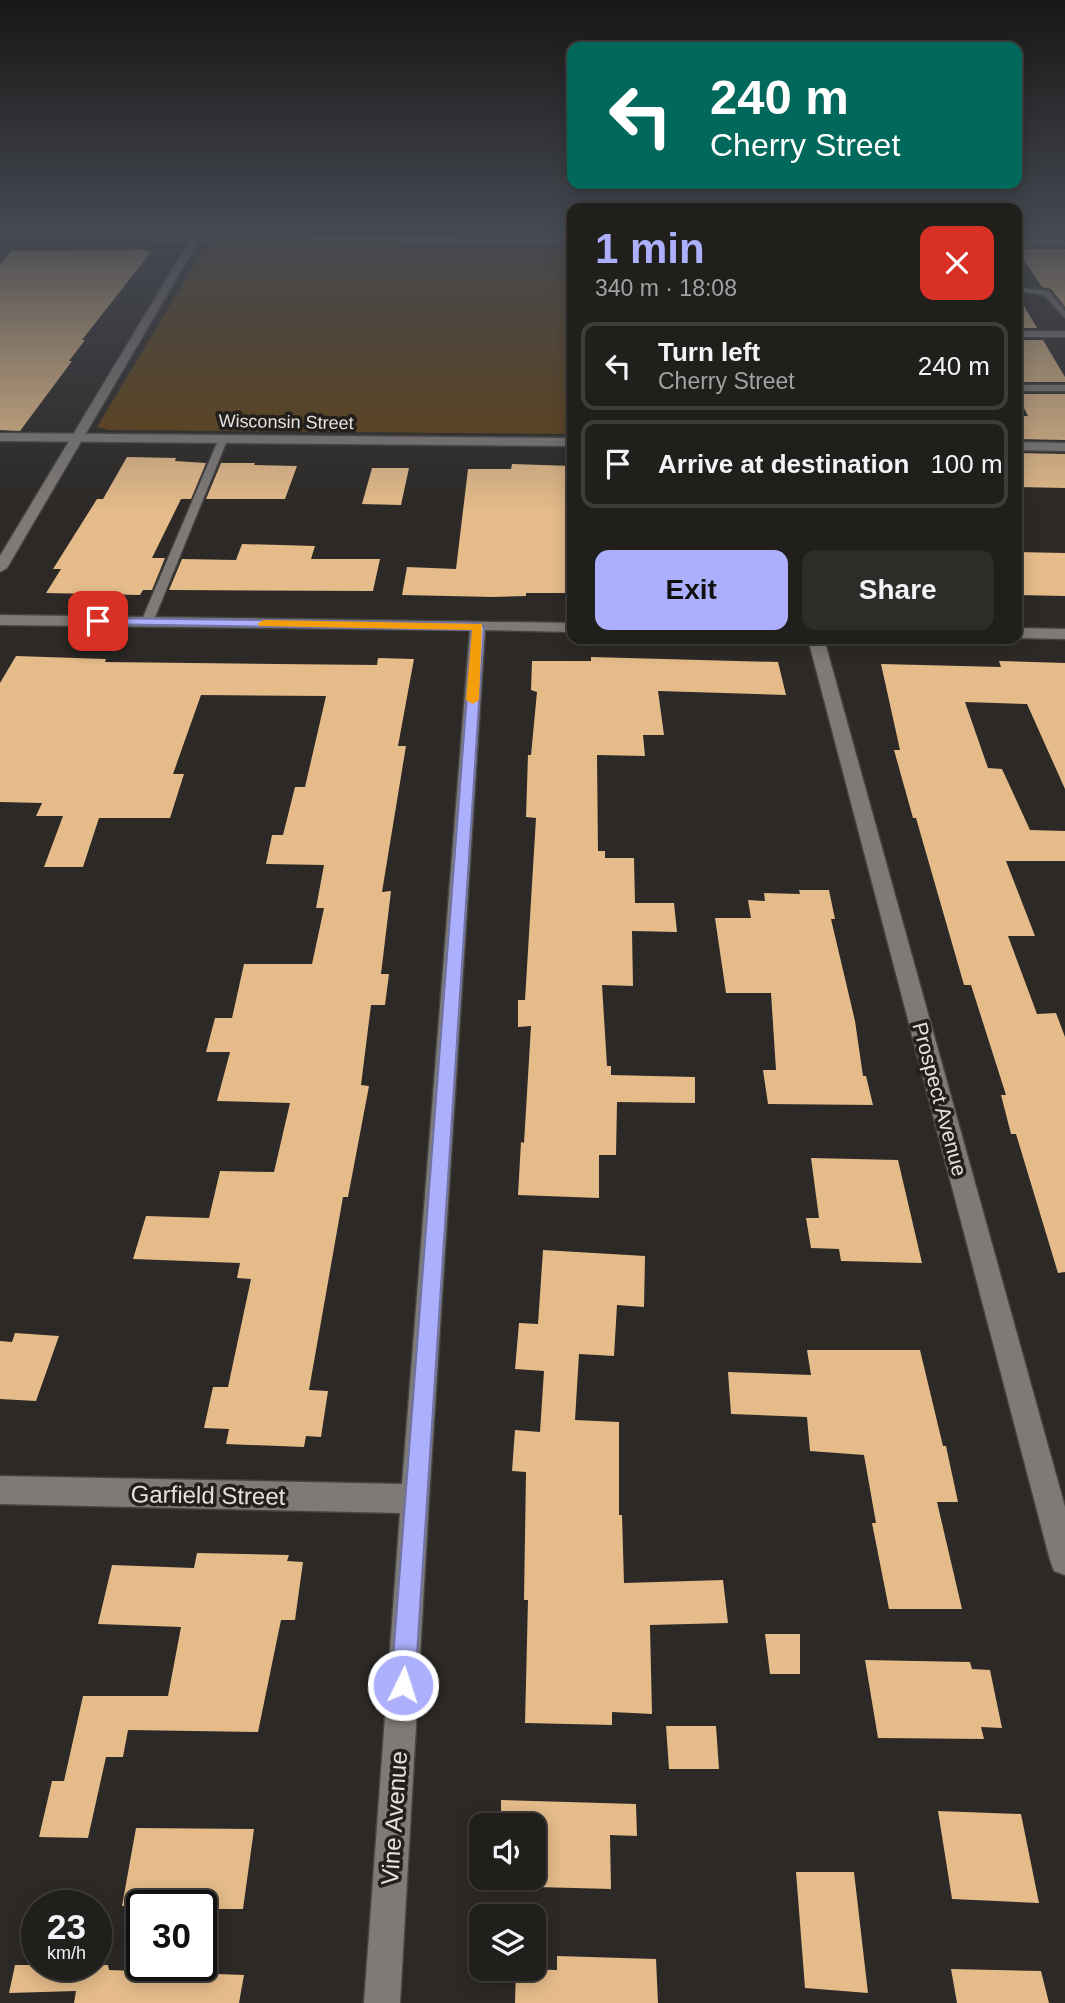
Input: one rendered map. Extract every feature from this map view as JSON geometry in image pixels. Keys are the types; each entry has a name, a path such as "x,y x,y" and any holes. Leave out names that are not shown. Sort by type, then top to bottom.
{"street":[{"path":"0,568 5,553 79,437 146,323"},
{"path":"1022,334 1065,334"},
{"name":"Wisconsin Street","path":"0,437 567,442"},
{"path":"1022,446 1065,447"},
{"path":"0,620 567,628"},
{"name":"Vine Avenue","path":"382,2003 415,1499 478,627"},
{"path":"1022,633 1065,634"},
{"name":"Prospect Avenue","path":"817,644 1065,1560"},
{"name":"Garfield Street","path":"0,1490 415,1499"}],"lane":[{"path":"1022,388 1065,388"},
{"path":"148,622 223,438"}],"shaded area":[{"path":"159,323 567,323 567,434 109,430 97,427"}],"building":[{"path":"0,323 95,323 69,361 72,361 20,431 0,430"},
{"path":"1022,323 1034,323 1037,328 1022,328"},
{"path":"1022,340 1043,340 1065,377 1065,382 1022,382"},
{"path":"1022,394 1065,394 1065,440 1022,439 1022,416 1028,416 1022,404"},
{"path":"1022,453 1065,454 1065,488 1022,487"},
{"path":"127,457 176,458 175,461 206,463 191,499 181,499 152,558 165,558 152,590 143,590 140,595 46,593 61,569 53,569 97,499 103,499"},
{"path":"221,463 297,466 285,499 206,499"},
{"path":"512,464 567,466 567,593 526,593 526,596 493,597 402,595 407,567 456,569 468,469 511,469"},
{"path":"372,468 409,468 401,505 362,504"},
{"path":"242,544 315,546 311,559 380,559 373,591 169,590 182,559 236,560"},
{"path":"1022,552 1065,553 1065,596 1022,595"},
{"path":"16,656 106,659 105,662 377,665 378,658 414,659 398,746 406,746 382,892 391,891 381,974 389,974 385,1005 371,1005 361,1085 369,1086 348,1197 343,1197 309,1390 328,1391 321,1437 306,1436 304,1447 226,1444 229,1429 204,1428 213,1387 228,1387 251,1279 237,1278 240,1263 133,1259 146,1216 209,1218 220,1171 274,1172 290,1103 217,1101 230,1052 206,1052 215,1018 232,1018 244,964 312,964 324,908 316,908 324,865 266,864 272,835 283,835 295,787 305,787 326,696 201,695 173,774 184,774 170,818 99,818 83,867 44,867 63,816 36,816 42,803 0,802 0,683"},
{"path":"591,657 778,662 786,695 658,691 664,735 643,735 645,756 597,755 598,851 605,851 605,858 634,858 635,903 674,903 677,932 632,931 633,986 602,985 607,1066 611,1066 611,1075 695,1077 695,1103 617,1102 616,1155 599,1155 599,1198 518,1195 531,1026 518,1027 518,1000 525,1000 536,818 526,817 528,755 531,755 537,692 531,690 532,661 591,661"},
{"path":"999,661 1065,663 1065,789 1027,704 965,702 988,768 1002,769 1030,830 1065,831 1065,861 1006,861 1035,936 1008,936 1037,1014 1056,1013 1065,1037 1065,1272 1058,1273 1016,1134 1011,1134 1001,1095 1006,1095 971,985 964,985 916,818 913,818 894,750 900,750 881,664 1001,667"},
{"path":"799,890 829,890 835,919 831,919 855,1021 863,1076 866,1076 873,1105 768,1104 763,1070 776,1070 771,993 726,993 715,918 751,918 748,900 765,901 764,893 800,894"},
{"path":"811,1158 898,1160 922,1263 841,1261 839,1249 811,1248 806,1218 819,1218"},
{"path":"543,1250 645,1256 644,1307 617,1305 614,1356 579,1354 575,1420 619,1422 619,1515 622,1515 624,1583 723,1580 728,1623 650,1625 652,1714 612,1712 612,1725 525,1723 528,1600 524,1600 526,1472 512,1471 515,1430 540,1432 544,1371 515,1369 519,1323 538,1324"},
{"path":"15,1333 59,1336 36,1401 0,1399 0,1341 12,1342"},
{"path":"807,1350 920,1350 958,1502 937,1502 962,1609 889,1609 872,1523 876,1523 864,1455 810,1451 807,1417 731,1414 728,1372 811,1375"},
{"path":"197,1553 289,1555 287,1561 303,1562 295,1620 281,1620 258,1732 128,1730 123,1757 106,1757 88,1838 39,1837 52,1781 64,1781 83,1696 168,1696 181,1627 98,1624 112,1565 194,1568"},
{"path":"765,1634 800,1634 800,1674 770,1674"},
{"path":"865,1660 970,1662 972,1669 990,1670 1002,1728 981,1727 984,1739 878,1738"},
{"path":"666,1726 716,1726 719,1769 669,1769"},
{"path":"501,1800 636,1804 637,1836 610,1835 611,1889 546,1887 546,1813 501,1813"},
{"path":"938,1811 1021,1814 1039,1903 952,1899"},
{"path":"136,1828 254,1829 243,1909 217,1909 217,1890 126,1890 126,1906 122,1906"},
{"path":"796,1872 854,1872 868,1993 805,1988"},
{"path":"557,1956 656,1959 658,2003 515,2003 516,1981 546,1981 546,1970 557,1970"},
{"path":"15,1965 21,1965 21,1981 112,1981 112,1970 126,1971 126,1981 217,1981 217,1974 244,1975 239,2003 74,2003 76,1991 9,1993"},
{"path":"951,1969 1041,1971 1049,2003 957,2003"}],"slow traffic":[{"path":"264,623 478,627 473,700"}],"route":[{"path":"98,621 478,627 403,1685"}]}
